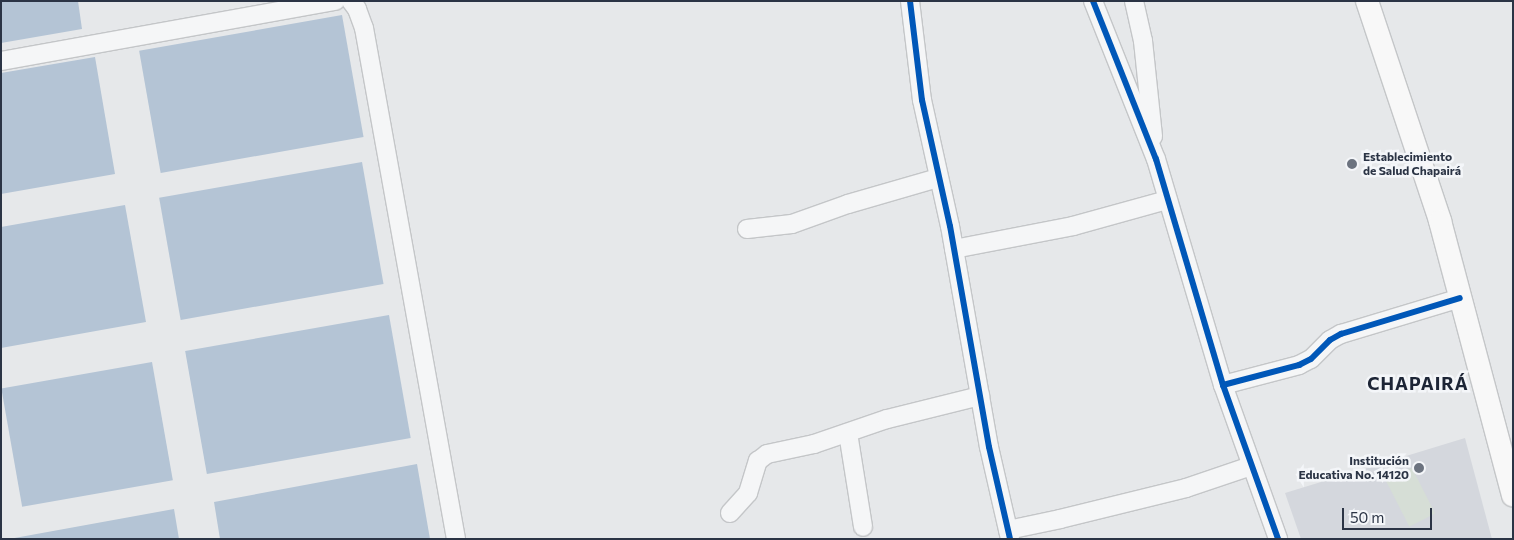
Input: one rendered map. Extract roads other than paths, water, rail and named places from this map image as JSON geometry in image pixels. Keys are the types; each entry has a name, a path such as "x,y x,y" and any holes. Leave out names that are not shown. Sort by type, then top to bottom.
{"main road":[{"path":"1367,1 1440,221 1460,298 1507,454 1513,495"}],"street":[{"path":"1,62 336,1"},
{"path":"351,1 364,28 456,539"},
{"path":"910,1 922,100 954,249 980,396 1009,534 1060,519 1186,488 1251,466"},
{"path":"1093,1 1156,159 1223,385 1278,539"},
{"path":"1134,1 1143,41 1156,159"},
{"path":"747,229 792,224 848,204 938,178"},
{"path":"954,249 1074,226 1167,200"},
{"path":"1223,385 1299,366 1311,359 1330,340 1341,334 1460,298"},
{"path":"730,513 748,493 758,461 767,454 814,444 848,434 887,419 980,396"},
{"path":"848,434 862,527"}],"water":[{"path":"1,1 78,1 82,29 1,43"},
{"path":"342,15 364,137 161,173 139,51"},
{"path":"95,57 115,174 1,194 1,73"},
{"path":"362,162 384,284 181,320 159,198"},
{"path":"125,205 146,322 1,348 1,227"},
{"path":"389,315 411,438 207,474 185,351"},
{"path":"152,362 173,480 22,507 1,389"},
{"path":"417,464 430,539 220,539 214,502"},
{"path":"174,509 179,539 9,539"}],"place":[{"name":"Establecimiento de Salud Chapairá","path":"1352,164"},
{"name":"Institución Educativa No. 14120","path":"1419,468"}],"district":[{"name":"CHAPAIRÁ","path":"1418,383"}]}
